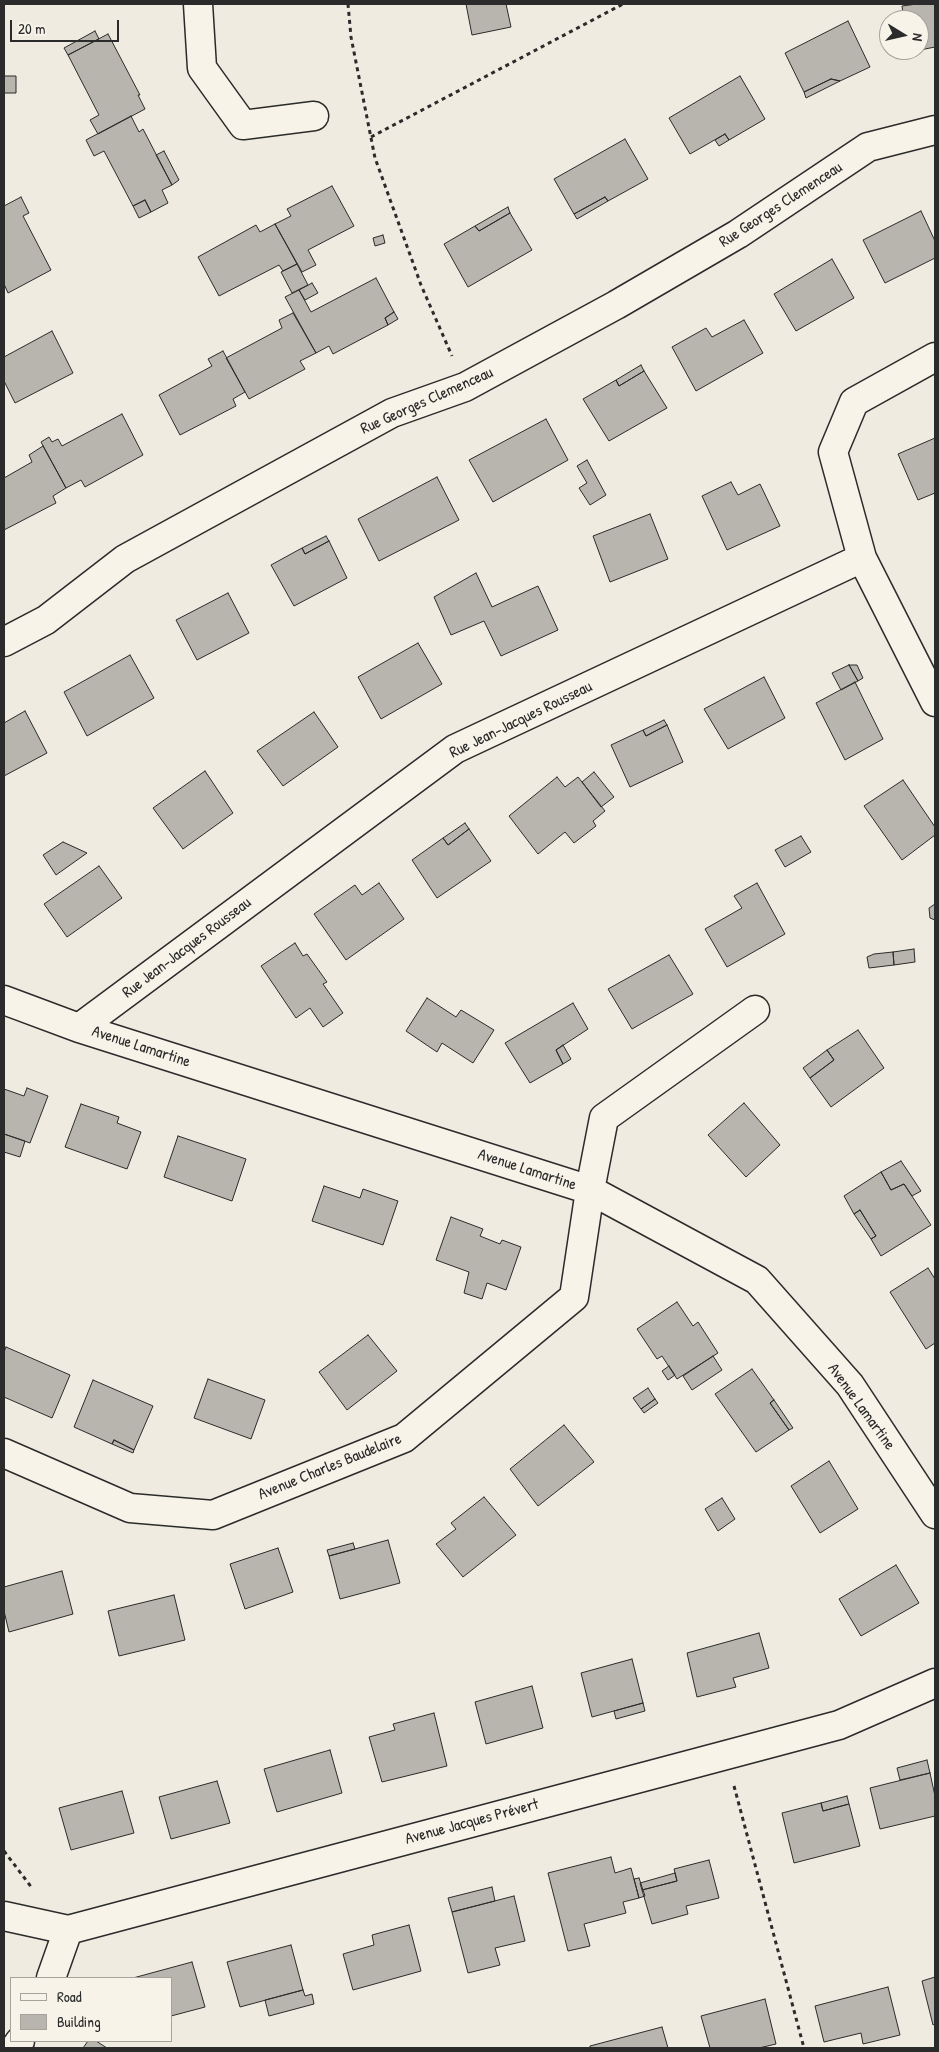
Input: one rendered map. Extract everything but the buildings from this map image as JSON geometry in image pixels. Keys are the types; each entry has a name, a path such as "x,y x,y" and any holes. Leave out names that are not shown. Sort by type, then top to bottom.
{"street":[{"path":"198,4 202,68 243,126 314,116"},
{"name":"Rue Georges Clemenceau","path":"4,642 46,620 125,559 392,413 465,387 616,306 738,234 868,148 935,130"},
{"path":"935,357 854,402 833,452 862,558 935,702"},
{"name":"Rue Jean-Jacques Rousseau","path":"79,1028 455,749 862,558"},
{"name":"Avenue Lamartine","path":"4,1000 79,1028 590,1190 757,1280 850,1385 935,1514"},
{"name":"Avenue Charles Baudelaire","path":"4,1453 130,1508 213,1515 404,1438 574,1297 590,1190 604,1118 755,1010"},
{"name":"Avenue Jacques Prévert","path":"4,1916 68,1930 838,1725 935,1683"},
{"path":"51,1977 68,1930"}],"path":[{"path":"348,4 351,38 375,158 421,285 465,387"},
{"path":"371,137 623,4"},
{"path":"726,1755 804,2048"}]}
